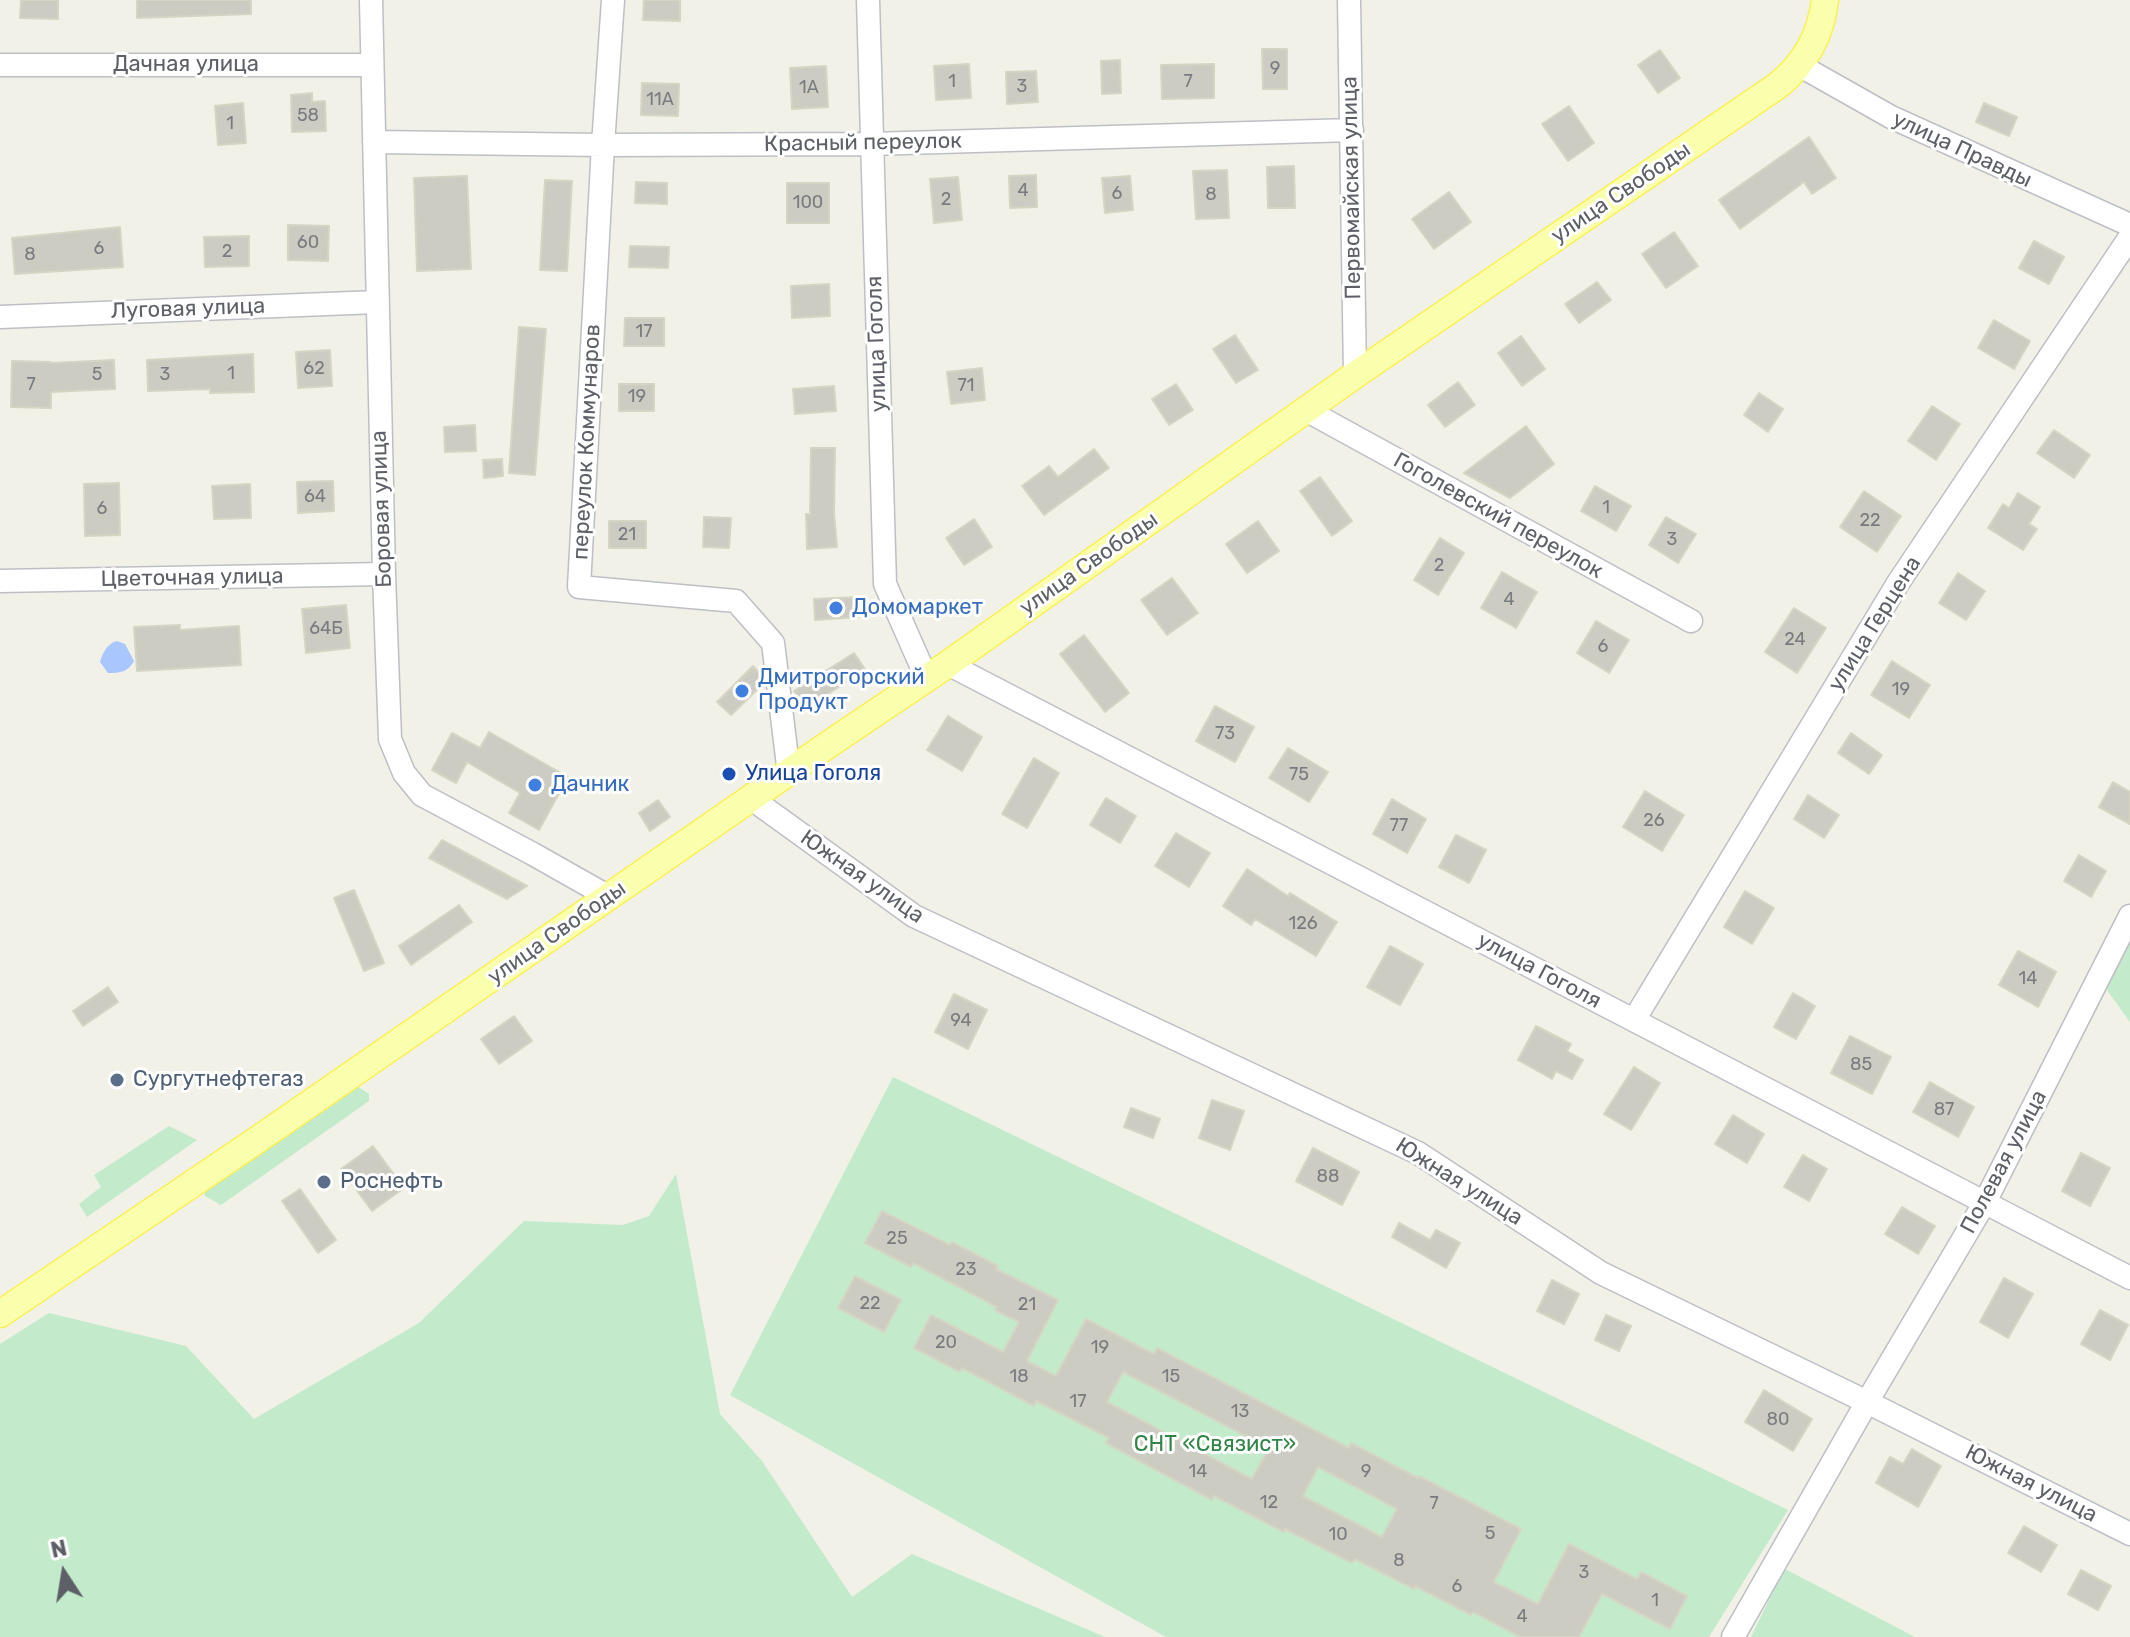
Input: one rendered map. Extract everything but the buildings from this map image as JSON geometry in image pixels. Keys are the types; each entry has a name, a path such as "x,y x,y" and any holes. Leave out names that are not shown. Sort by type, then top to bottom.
{"main road":[{"name":"улица Свободы","path":"0,1314 789,774 1355,375 1777,86 1799,65 1817,35 1825,0"}],"street":[{"name":"Боровая улица","path":"371,0 390,739 404,773 422,795 609,897"},
{"name":"переулок Коммунаров","path":"613,0 579,587 736,601 773,643 789,774"},
{"name":"улица Гоголя","path":"868,0 885,584 938,671 1634,1020 2130,1278"},
{"name":"Первомайская улица","path":"1349,0 1355,375"},
{"name":"Дачная улица","path":"0,65 372,65"},
{"name":"улица Правды","path":"1799,65 1891,117 2130,225"},
{"name":"Красный переулок","path":"374,142 871,144 1352,130"},
{"name":"улица Герцена","path":"1634,1020 1898,583 2130,237"},
{"name":"Луговая улица","path":"0,317 377,302"},
{"name":"Гоголевский переулок","path":"1306,410 1691,621"},
{"name":"Цветочная улица","path":"0,581 384,574"},
{"name":"Южная улица","path":"752,799 914,916 1418,1153 1601,1273 2130,1534"},
{"name":"Полевая улица","path":"1733,1637 1985,1202 2130,916"}],"green space":[{"path":"2130,938 2130,1022 2107,990 2118,956"},
{"name":"СНТ «Связист»","path":"893,1077 1788,1510 1709,1637 1166,1637 730,1395"},
{"path":"351,1082 369,1094 369,1101 221,1205 205,1196 204,1188"},
{"path":"169,1126 197,1140 87,1217 79,1204 101,1187 94,1175"},
{"path":"676,1174 720,1414 762,1461 852,1597 912,1554 1105,1637 0,1637 0,1344 49,1313 186,1346 254,1419 419,1323 524,1221 623,1225 649,1216"},
{"path":"1785,1569 1915,1637 1751,1637"}],"water":[{"path":"117,641 125,644 134,661 123,671 108,673 100,662 106,649"}],"place":[{"name":"Домомаркет","path":"836,608"},
{"name":"Дмитрогорский Продукт","path":"742,691"},
{"name":"Улица Гоголя","path":"729,774"},
{"name":"Дачник","path":"535,785"},
{"name":"Сургутнефтегаз","path":"117,1080"},
{"name":"Роснефть","path":"324,1182"}]}
